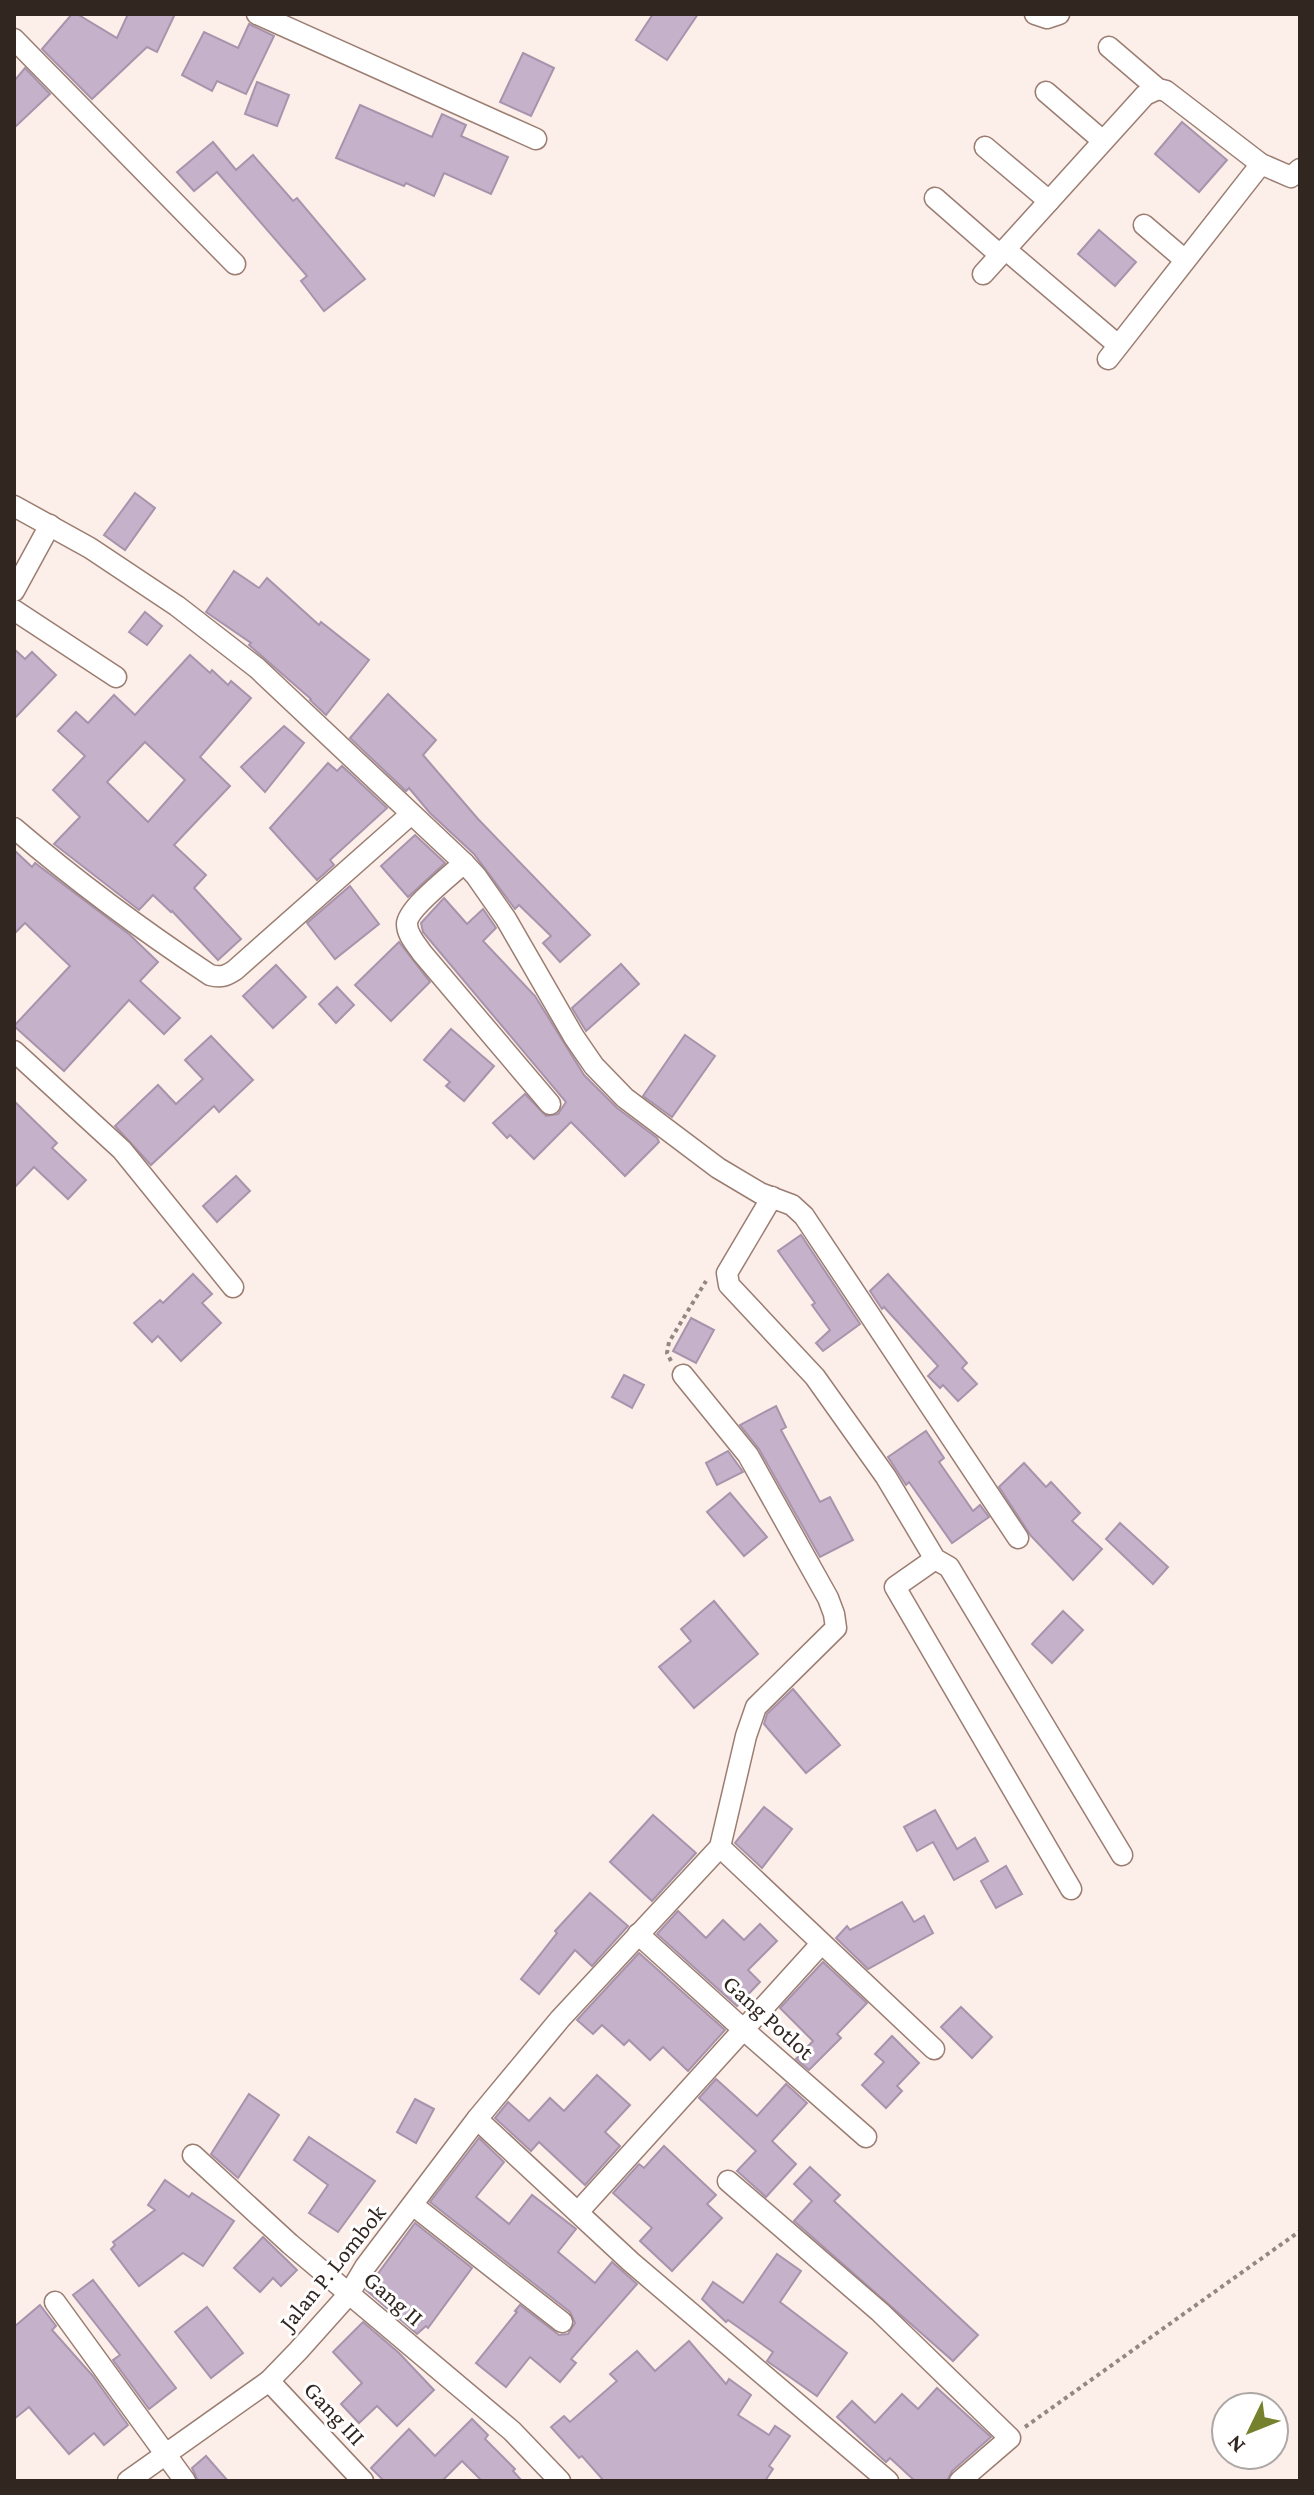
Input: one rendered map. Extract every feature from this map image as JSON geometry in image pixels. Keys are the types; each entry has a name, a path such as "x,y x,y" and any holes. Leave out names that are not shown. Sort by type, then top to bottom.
{"street":[{"path":"257,14 536,139"},
{"path":"1035,14 1047,18 1059,14"},
{"path":"14,39 235,264"},
{"path":"1109,47 1158,89 1166,91 1261,164 1291,177 1300,169"},
{"path":"983,274 1145,95 1158,89"},
{"path":"1046,92 1103,141"},
{"path":"985,147 1049,201"},
{"path":"935,198 1002,252 1113,352 1261,164"},
{"path":"1144,225 1185,260"},
{"path":"14,506 50,525 177,606 257,668 464,863 506,919 594,1066 652,1120 733,1179 792,1205 804,1216 1018,1538"},
{"path":"14,591 50,525"},
{"path":"14,610 116,677"},
{"path":"14,828 48,858 134,922 210,975 224,977 410,815"},
{"path":"464,863 416,908 408,918 407,929 422,953 550,1104"},
{"path":"14,1051 122,1150 233,1287"},
{"path":"772,1197 727,1273 729,1285 815,1377 886,1477 935,1559 949,1567 1122,1855"},
{"path":"683,1375 748,1455 828,1598 836,1628 756,1707 746,1736 720,1847 934,2049"},
{"path":"935,1559 895,1587 1071,1889"},
{"name":"Jalan P. Lombok","path":"128,2481 269,2381 349,2294 365,2267 477,2119 560,2019 720,1847"},
{"name":"Gang Potlot","path":"638,1934 866,2137"},
{"path":"578,2212 821,1944"},
{"path":"477,2119 631,2262 888,2481"},
{"name":"Gang II","path":"193,2155 290,2244 512,2431 560,2481"},
{"path":"728,2181 880,2312 1010,2438 960,2481"},
{"path":"414,2206 562,2322"},
{"path":"55,2302 185,2481"},
{"name":"Gang III","path":"269,2381 363,2481"}],"path":[{"path":"1010,2438 1300,2231"}],"building":[{"path":"72,14 117,38 128,14 175,14 157,52 147,47 92,99 42,49"},
{"path":"653,14 698,14 667,60 636,40"},
{"path":"249,24 274,36 246,94 217,81 212,91 182,75 204,32 238,48"},
{"path":"523,53 554,68 531,116 500,102"},
{"path":"25,68 50,94 14,128 14,81"},
{"path":"257,82 289,95 277,126 245,114"},
{"path":"360,105 432,137 442,114 466,125 461,136 508,157 491,194 444,173 434,196 336,158"},
{"path":"1182,122 1227,160 1199,192 1155,154"},
{"path":"213,142 236,170 253,155 293,201 297,198 365,279 324,311 301,281 307,276 217,172 194,191 177,172"},
{"path":"1099,230 1136,262 1115,286 1078,254"},
{"path":"135,493 155,508 125,550 104,535"},
{"path":"234,571 259,588 267,578 319,625 321,622 369,660 326,715 249,645 251,643 206,612"},
{"path":"145,612 162,626 147,645 129,632"},
{"path":"14,649 25,659 32,652 56,675 14,719"},
{"path":"190,655 210,673 212,670 228,685 231,681 251,698 200,757 230,786 174,845 206,875 194,888 241,939 218,960 153,895 139,910 54,844 80,817 53,790 85,756 58,731 76,712 88,723 114,695 135,715","holes":["145,742 185,780 148,822 107,782"]},
{"path":"388,694 436,740 423,755 478,819 590,935 560,962 543,943 551,936 519,905 515,909 474,854 430,813 409,788 406,791 350,738"},
{"path":"284,726 304,743 265,792 241,767"},
{"path":"328,763 337,771 342,766 387,808 330,860 334,865 317,880 270,828"},
{"path":"415,835 445,863 408,897 381,866"},
{"path":"14,850 32,867 35,863 130,935 158,962 140,981 180,1018 164,1034 129,1000 64,1071 14,1026 70,966 25,923 14,934"},
{"path":"350,886 379,924 335,959 307,923"},
{"path":"444,898 467,924 483,909 496,928 483,941 535,996 584,1075 617,1108 657,1138 659,1142 625,1176 571,1122 534,1159 493,1123 525,1094 546,1116 558,1114 566,1102 423,932 421,923"},
{"path":"399,942 430,982 391,1021 355,985"},
{"path":"621,964 639,984 586,1031 572,1008"},
{"path":"276,965 306,997 273,1028 243,996"},
{"path":"337,987 354,1005 336,1023 319,1004"},
{"path":"451,1029 494,1066 464,1101 446,1086 450,1082 424,1060"},
{"path":"685,1035 715,1056 672,1117 643,1096"},
{"path":"211,1036 253,1080 219,1112 214,1106 151,1165 115,1126 158,1085 176,1104 203,1079 185,1060"},
{"path":"14,1101 57,1143 52,1148 86,1180 68,1199 34,1167 14,1188"},
{"path":"236,1176 250,1191 217,1222 203,1206"},
{"path":"801,1235 860,1324 823,1351 816,1343 830,1330 778,1251"},
{"path":"193,1274 212,1294 202,1303 221,1323 181,1361 158,1336 152,1342 134,1323 160,1300 163,1303"},
{"path":"888,1274 967,1363 962,1368 977,1384 958,1401 943,1385 940,1388 928,1376 938,1366 884,1307 882,1309 870,1291"},
{"path":"691,1318 714,1330 696,1363 673,1351"},
{"path":"624,1375 644,1385 632,1408 612,1397"},
{"path":"776,1406 786,1427 781,1430 820,1502 830,1497 853,1540 820,1557 759,1449 740,1425"},
{"path":"926,1431 944,1458 939,1462 973,1511 980,1505 989,1517 952,1543 888,1457"},
{"path":"728,1451 743,1472 717,1485 706,1463"},
{"path":"1024,1463 1046,1487 1051,1482 1080,1513 1072,1521 1102,1549 1073,1580 1031,1536 999,1487"},
{"path":"730,1493 767,1537 744,1556 707,1512"},
{"path":"1120,1523 1168,1567 1153,1584 1106,1539"},
{"path":"714,1601 758,1654 694,1708 659,1667 691,1641 681,1629"},
{"path":"1063,1611 1083,1630 1052,1663 1032,1644"},
{"path":"793,1689 840,1745 806,1773 764,1724 767,1714"},
{"path":"764,1807 792,1829 762,1868 735,1843"},
{"path":"935,1810 957,1849 975,1838 988,1861 954,1880 933,1842 917,1851 904,1827"},
{"path":"653,1815 696,1853 652,1901 610,1862"},
{"path":"1006,1866 1022,1894 996,1908 981,1881"},
{"path":"590,1893 628,1926 592,1966 575,1950 539,1994 521,1979 557,1933 555,1931"},
{"path":"902,1902 914,1922 924,1916 933,1933 868,1969 836,1938 847,1926 850,1930"},
{"path":"678,1911 706,1938 723,1920 744,1940 760,1924 777,1941 748,1970 760,1982 737,2006 657,1934"},
{"path":"639,1953 725,2030 688,2071 663,2047 650,2060 629,2040 624,2045 602,2025 593,2034 577,2020"},
{"path":"823,1962 867,2003 837,2034 841,2038 809,2070 796,2059 813,2041 780,2008"},
{"path":"961,2007 992,2037 972,2058 941,2027"},
{"path":"892,2036 919,2063 897,2086 902,2091 886,2108 862,2085 884,2062 875,2054"},
{"path":"597,2075 630,2105 605,2132 620,2146 585,2185 539,2142 531,2151 495,2118 508,2102 529,2121 550,2098 564,2111"},
{"path":"716,2079 757,2116 786,2084 807,2103 772,2141 796,2164 766,2197 737,2171 756,2151 699,2098"},
{"path":"249,2094 279,2115 238,2178 211,2154"},
{"path":"415,2099 434,2109 416,2143 397,2132"},
{"path":"309,2137 375,2181 338,2232 309,2213 328,2185 294,2160"},
{"path":"479,2138 504,2162 476,2197 509,2224 532,2195 576,2229 558,2252 595,2283 612,2262 637,2284 571,2359 576,2363 560,2382 530,2357 506,2387 476,2363 520,2305 559,2335 568,2334 575,2323 570,2312 430,2202"},
{"path":"664,2146 716,2195 707,2204 722,2218 672,2271 640,2241 652,2228 613,2193 639,2164 644,2168"},
{"path":"810,2167 840,2195 834,2201 978,2335 953,2361 794,2221 812,2201 794,2184"},
{"path":"165,2180 189,2197 192,2193 234,2221 203,2266 183,2253 139,2286 111,2249 115,2245 113,2242 155,2210 148,2205"},
{"path":"415,2223 472,2268 428,2328 426,2326 417,2334 366,2290"},
{"path":"263,2237 297,2270 281,2286 273,2278 260,2292 234,2268"},
{"path":"777,2254 801,2271 780,2302 847,2353 817,2396 767,2361 773,2352 728,2320 726,2322 702,2299 713,2282 743,2303"},
{"path":"93,2280 176,2388 149,2409 113,2360 120,2355 73,2295"},
{"path":"40,2305 56,2326 52,2330 93,2376 128,2425 104,2445 94,2433 69,2454 29,2407 14,2419 14,2327"},
{"path":"207,2307 243,2353 211,2378 175,2332"},
{"path":"363,2322 399,2353 434,2390 397,2426 377,2406 359,2423 341,2404 362,2383 333,2352"},
{"path":"689,2341 726,2384 729,2379 751,2395 738,2415 769,2435 775,2426 790,2436 769,2466 773,2469 765,2481 604,2481 551,2427 564,2416 570,2422 617,2381 610,2374 637,2351 655,2371"},
{"path":"937,2388 991,2437 952,2471 947,2481 915,2481 890,2458 886,2462 837,2417 852,2401 875,2423 902,2394 918,2409"},
{"path":"472,2419 488,2435 485,2439 515,2469 513,2471 522,2481 482,2481 462,2461 442,2481 384,2481 371,2468 409,2429 435,2456"},
{"path":"206,2456 228,2481 198,2481 192,2468"}]}
